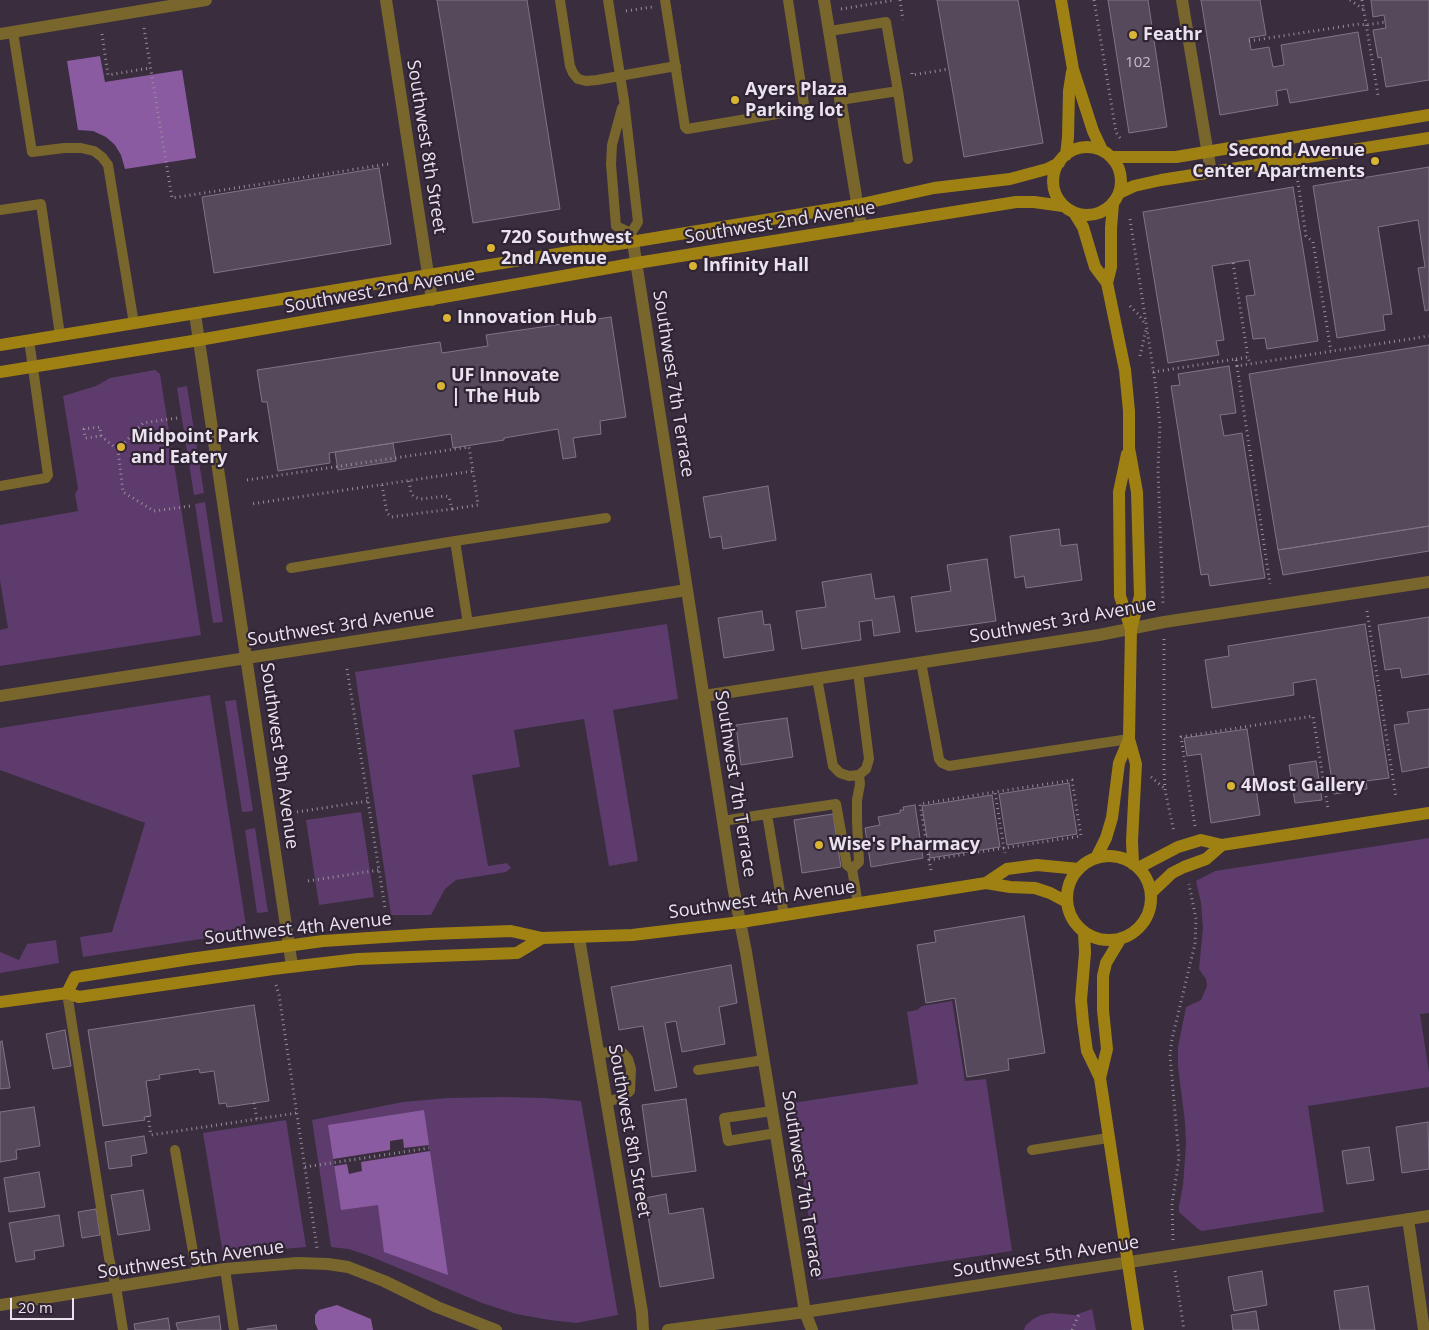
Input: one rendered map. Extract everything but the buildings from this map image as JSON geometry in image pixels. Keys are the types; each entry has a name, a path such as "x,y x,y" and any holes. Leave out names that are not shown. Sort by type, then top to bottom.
{"street":[{"path":"0,34 171,3 206,0"},
{"name":"Southwest 8th Street","path":"386,0 432,300"},
{"path":"824,0 861,227"},
{"path":"1062,0 1073,70 1093,130 1106,154 1117,165 1121,174 1111,228 1111,266 1107,283 1125,370 1129,412 1128,448 1119,492 1120,596 1130,629"},
{"path":"1182,0 1211,172"},
{"path":"1073,70 1069,91 1068,136 1062,159 1054,172 1053,181 1054,191 1063,206 1075,214 1096,215 1134,186 1429,138"},
{"path":"1062,159 1084,148 1106,154 1176,157 1429,115"},
{"name":"Southwest 2nd Avenue","path":"0,345 428,276 632,237 858,206 934,188 1010,179 1047,169 1062,159"},
{"name":"Southwest 2nd Avenue","path":"0,372 1016,202 1034,202 1063,206"},
{"path":"1075,214 1083,227 1094,267 1107,283"},
{"name":"Southwest 7th Terrace","path":"632,237 733,886 741,922 805,1312 812,1330"},
{"name":"Southwest 9th Avenue","path":"195,314 292,966"},
{"path":"1128,448 1137,492 1140,596 1130,629 1129,739 1136,764 1132,841 1136,866"},
{"name":"Southwest 3rd Avenue","path":"704,696 1130,629 1164,622 1429,582"},
{"name":"Southwest 3rd Avenue","path":"0,696 687,590"},
{"path":"1096,858 1106,838 1112,818 1118,763 1129,739"},
{"path":"1136,866 1178,846 1201,840 1222,845 1429,813"},
{"path":"1151,893 1172,873 1184,866 1206,860 1222,845"},
{"path":"1118,857 1128,860 1136,866 1148,883 1151,893 1151,904 1141,926 1122,938 1095,938 1084,932 1072,919 1067,902 1067,890 1071,879 1087,862 1096,858 1118,857"},
{"name":"Southwest 4th Avenue","path":"986,883 1008,868 1037,865 1079,869"},
{"name":"Southwest 4th Avenue","path":"67,993 75,977 289,945 362,938 476,932 512,932 542,938 632,935 784,916 986,883 1010,887 1035,888 1067,902"},
{"path":"1084,932 1085,952 1081,1000 1083,1022 1087,1051 1100,1078 1138,1330"},
{"name":"Southwest 4th Avenue","path":"0,1002 67,993 79,997 292,966 358,959 517,953 542,938"},
{"name":"Southwest 8th Street","path":"579,938 642,1312 643,1330"},
{"path":"1100,1078 1107,1049 1103,1010 1103,976 1106,963 1122,938"},
{"name":"Southwest 5th Avenue","path":"668,1330 805,1312 1429,1216"},
{"path":"1408,1218 1424,1330"},
{"name":"Southwest 5th Avenue","path":"0,1306 225,1269 298,1263 328,1264 348,1267 384,1281 437,1307 496,1330"}],"lane":[{"path":"560,0 572,73 578,78 586,80 620,76 676,66"},
{"path":"608,0 624,100 638,222 632,237 616,226 611,164 612,145 624,100"},
{"path":"666,0 685,127 688,129 801,110 804,104 788,0"},
{"path":"830,31 886,22 908,159"},
{"path":"13,32 32,152 81,148 94,151 108,165 134,324"},
{"path":"840,100 898,92"},
{"path":"0,210 41,204 60,335"},
{"path":"0,486 46,478 48,475 29,340"},
{"path":"291,568 606,518"},
{"path":"455,541 468,624"},
{"path":"920,662 940,758 942,763 949,766 1129,739"},
{"path":"817,678 833,766 840,773 848,776 859,775 866,769 869,759 858,672"},
{"path":"852,869 859,862 857,800 860,784 859,775"},
{"path":"723,821 836,804 847,865 852,869 858,904"},
{"path":"767,814 784,916"},
{"path":"67,993 109,1258 123,1330"},
{"path":"598,1053 623,1053 628,1059 631,1069 630,1091 623,1097 607,1102"},
{"path":"698,1070 764,1060"},
{"path":"772,1111 724,1118 728,1141 776,1133"},
{"path":"1032,1150 1108,1138"},
{"path":"175,1150 197,1274"},
{"path":"225,1269 234,1330"}],"path":[{"path":"837,9 895,0"},
{"path":"900,0 905,28"},
{"path":"1094,0 1116,132 1119,139 1125,144"},
{"path":"1350,0 1363,10"},
{"path":"1362,0 1378,95"},
{"path":"623,11 656,6"},
{"path":"1249,41 1358,24 1366,25 1385,22"},
{"path":"144,28 172,198 388,164"},
{"path":"102,34 108,75 150,68"},
{"path":"911,66 912,75 949,69"},
{"path":"1297,176 1306,236 1313,242 1331,351"},
{"path":"1130,217 1160,425 1158,469 1164,607"},
{"path":"1233,263 1250,364"},
{"path":"1237,366 1429,336"},
{"path":"1153,372 1248,357"},
{"path":"1236,359 1270,584"},
{"path":"118,450 143,423 177,418"},
{"path":"101,436 85,438 84,429 100,427 101,436 118,450 123,492 154,511 190,506"},
{"path":"247,480 469,447 478,505 391,517 387,513 382,485"},
{"path":"251,504 473,471"},
{"path":"409,480 411,494 414,497 421,500 446,496 449,497 452,509"},
{"path":"1367,611 1396,798"},
{"path":"1164,638 1165,790 1175,836"},
{"path":"347,669 385,908"},
{"path":"1196,830 1181,737 1206,733 1313,716 1328,809"},
{"path":"929,860 1081,836 1072,780 920,804 930,870"},
{"path":"995,792 1006,858"},
{"path":"298,812 368,802"},
{"path":"308,880 379,870"},
{"path":"1173,1242 1172,1204 1178,1168 1178,1149 1170,1055 1172,1039 1195,944 1196,919 1188,881"},
{"path":"276,985 317,1242 317,1252"},
{"path":"254,1103 257,1119"},
{"path":"148,1116 151,1135 297,1113"},
{"path":"305,1167 430,1148"},
{"path":"1175,1266 1184,1330"},
{"path":"1072,1330 1080,1312"}],"shaded area":[{"path":"100,56 105,82 182,70 196,158 125,169 121,155 115,145 106,137 93,131 78,130 67,61"},
{"path":"155,370 160,374 201,635 0,666 0,630 8,628 0,580 0,525 78,511 75,494 78,489 63,396 96,386 110,378"},
{"path":"187,386 204,493 194,495 177,388"},
{"path":"205,502 223,622 213,623 195,504"},
{"path":"667,624 678,699 613,710 638,861 609,866 584,719 514,730 520,767 472,775 488,866 507,863 511,868 506,872 456,880 445,889 431,915 391,915 355,672"},
{"path":"210,695 247,932 83,957 80,937 112,932 145,823 0,770 0,728"},
{"path":"236,700 253,811 242,812 225,701"},
{"path":"361,812 374,897 319,905 306,820"},
{"path":"255,828 268,912 257,913 245,830"},
{"path":"1429,838 1429,1013 1420,1014 1429,1072 1429,1087 1308,1106 1324,1212 1202,1231 1198,1229 1179,1212 1186,1145 1178,1067 1178,1047 1186,1007 1201,1000 1207,986 1206,979 1199,969 1203,928 1201,903 1196,881 1215,871"},
{"path":"56,940 59,963 0,973 0,952 19,960 27,944"},
{"path":"952,1001 965,1081 986,1079 1012,1251 818,1280 792,1103 918,1084 907,1012 917,1010 922,1006"},
{"path":"501,1097 581,1101 618,1315 576,1323 516,1314 482,1303 367,1255 348,1249 331,1247 312,1120 403,1102 448,1098"},
{"path":"424,1110 448,1275 384,1252 378,1205 341,1210 328,1125"},
{"path":"286,1120 306,1247 223,1254 203,1133"},
{"path":"337,1305 371,1319 373,1330 318,1330 315,1323 315,1315 319,1310"},
{"path":"1092,1309 1096,1330 1024,1330 1026,1325 1041,1315 1052,1313 1075,1315"}],"pier":[{"path":"403,1139 404,1148 429,1145 430,1151 361,1162 362,1171 349,1174 347,1164 334,1166 333,1159 390,1150 390,1141"}],"place":[{"name":"Feathr","path":"1133,35"},
{"name":"Ayers Plaza Parking lot","path":"735,100"},
{"name":"Second Avenue Center Apartments","path":"1375,161"},
{"name":"720 Southwest 2nd Avenue","path":"491,248"},
{"name":"Infinity Hall","path":"693,266"},
{"name":"Innovation Hub","path":"447,318"},
{"name":"UF Innovate | The Hub","path":"441,386"},
{"name":"Midpoint Park and Eatery","path":"121,447"},
{"name":"4Most Gallery","path":"1231,786"},
{"name":"Wise's Pharmacy","path":"819,845"}]}
